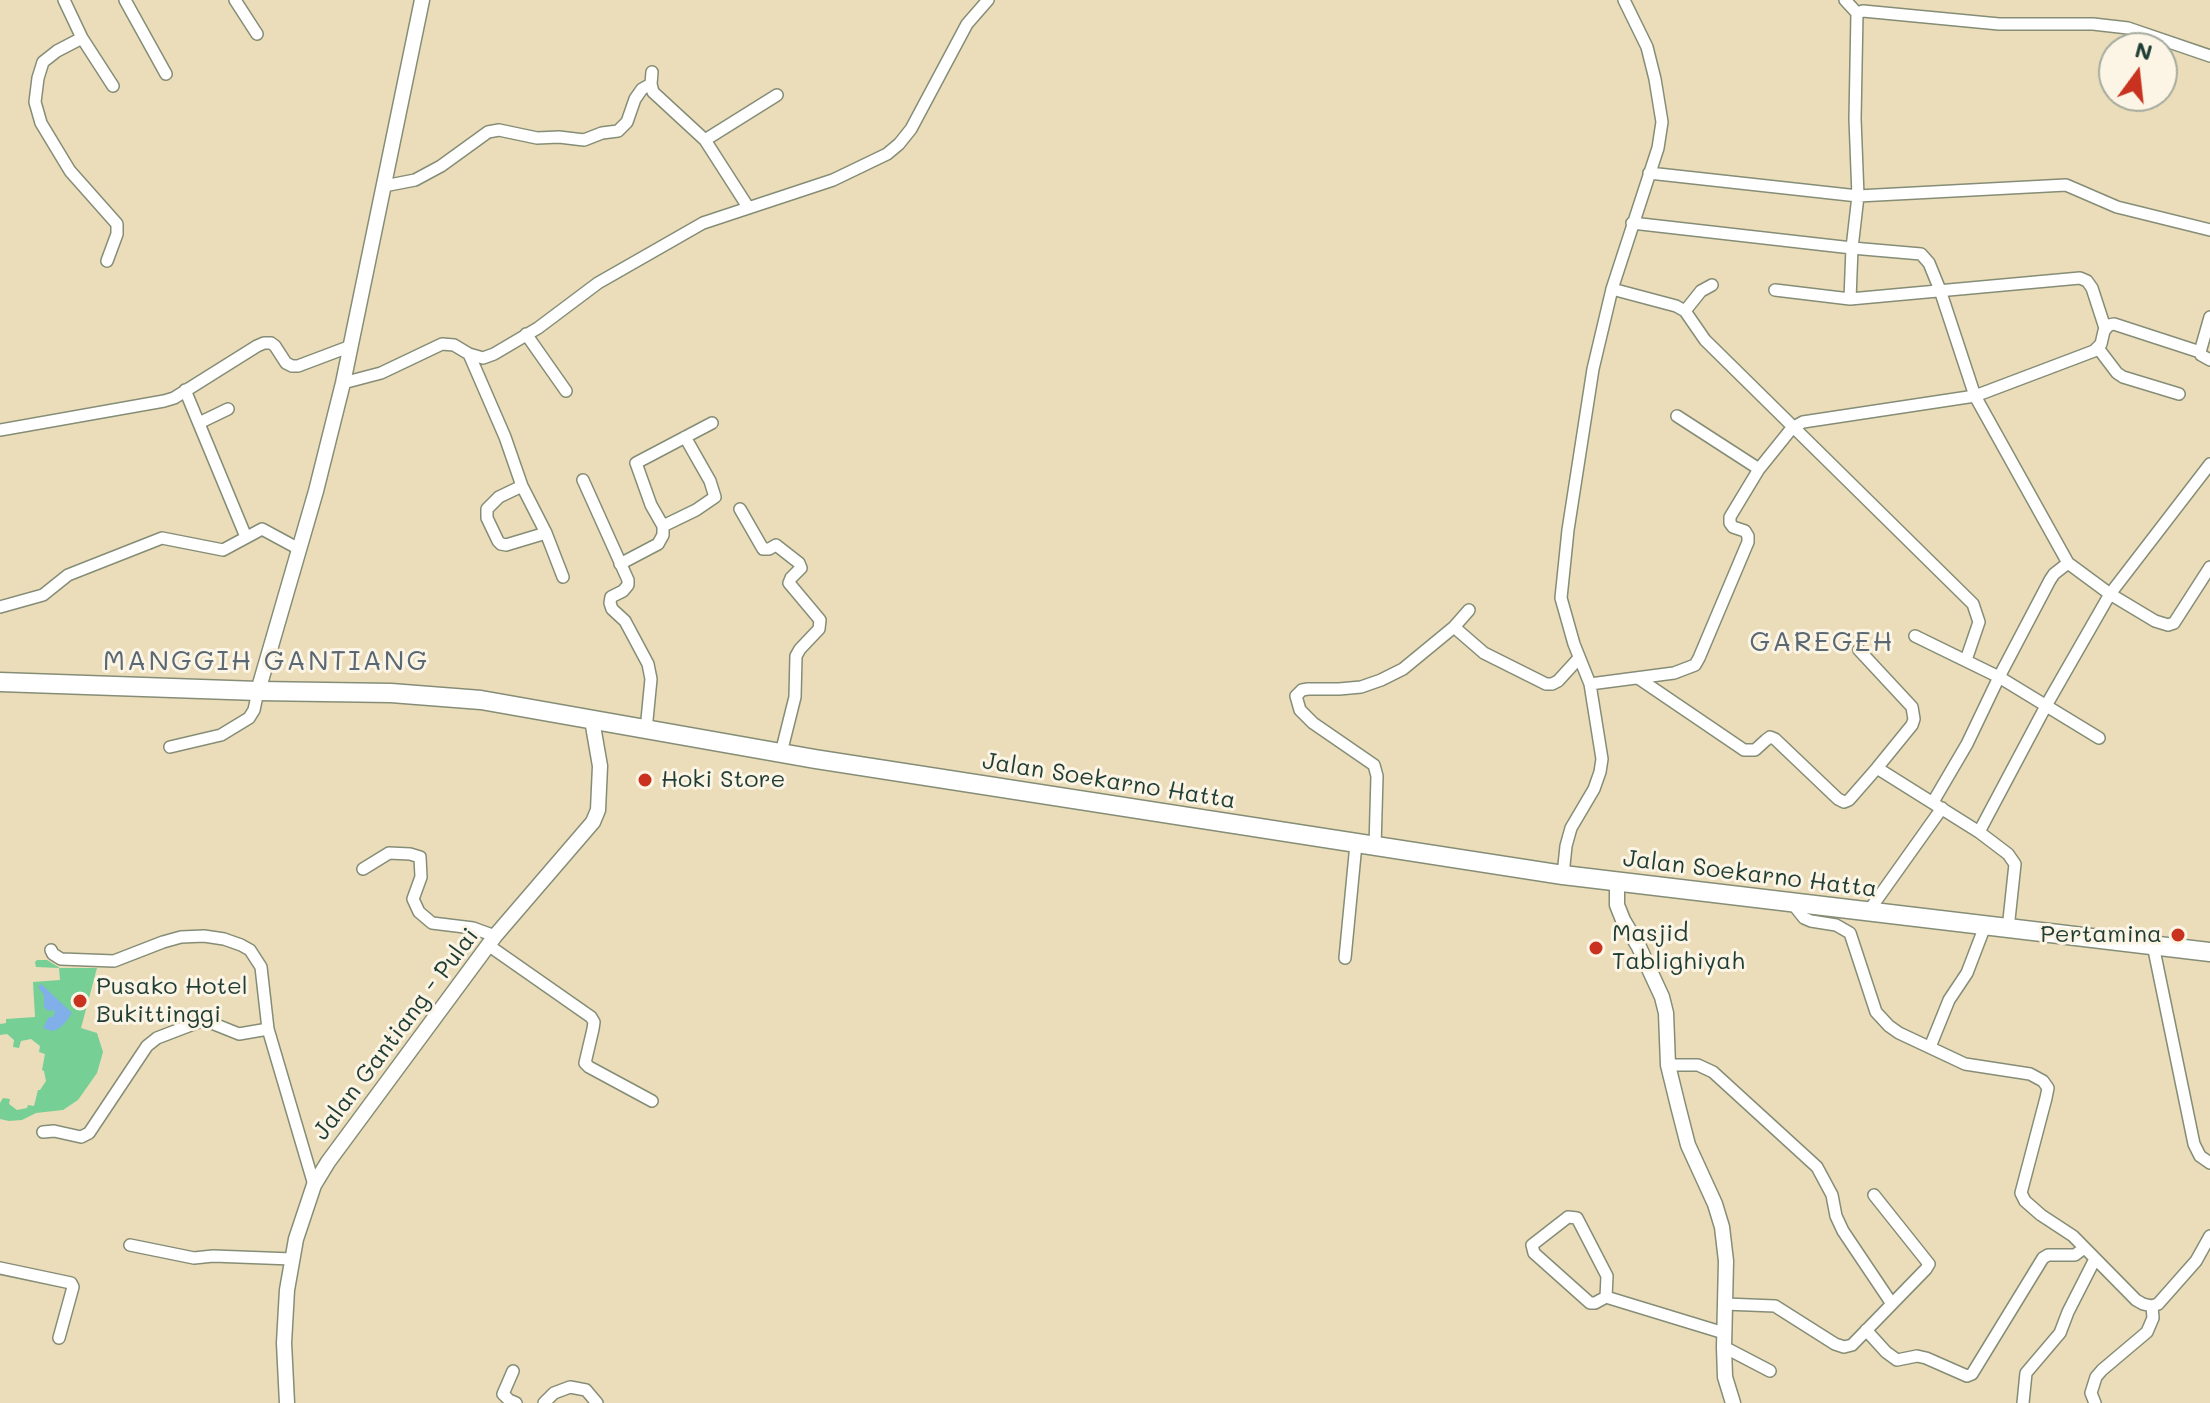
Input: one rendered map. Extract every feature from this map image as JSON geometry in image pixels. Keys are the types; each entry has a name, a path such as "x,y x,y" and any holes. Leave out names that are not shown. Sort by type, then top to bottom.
{"highway":[{"name":"Jalan Soekarno Hatta","path":"0,682 391,693 481,700 781,753 1563,875 2210,952"}],"street":[{"path":"64,0 82,38 113,86"},
{"path":"125,0 166,74"},
{"path":"235,0 257,34"},
{"path":"170,747 221,735 249,718 254,710 343,383 422,0"},
{"path":"343,383 381,373 442,344 454,345 483,358 494,354 538,328 598,283 703,223 833,180 868,164 899,144 911,129 967,24 988,0"},
{"path":"1563,875 1571,828 1594,789 1602,759 1590,684 1561,598 1563,572 1593,369 1612,289 1658,148 1662,122 1647,47 1624,0"},
{"path":"1845,0 1857,13 1855,119 1858,196 1850,299"},
{"path":"1857,13 1863,11 1999,24 2115,26 2210,56"},
{"path":"82,38 43,62 35,102 41,123 70,171 117,224 117,234 107,261"},
{"path":"384,186 415,180 441,166 488,132 499,130 537,138 584,140 618,131 627,122 635,99 651,78 653,92 705,140 748,207"},
{"path":"705,140 777,95"},
{"path":"1649,173 1858,196 2066,185 2117,207 2210,230"},
{"path":"1632,223 1921,254 1929,263 1940,290 1975,396 2068,563 2110,594 2155,621 2168,625 2174,623 2210,567"},
{"path":"1590,684 1682,671 1695,665 1748,542 1745,531 1733,527 1730,517 1759,469 1792,428 1818,419 1975,396 2098,348 2105,328 2092,288 2080,278 1850,299 1775,290"},
{"path":"1685,311 1701,291 1712,285"},
{"path":"1612,289 1685,311 1705,340 1973,604 1979,622 1966,660"},
{"path":"2105,328 2114,324 2205,356 2210,317"},
{"path":"526,334 566,391"},
{"path":"0,430 164,401 264,343 275,346 286,363 292,366 351,346"},
{"path":"2098,348 2123,377 2179,394"},
{"path":"469,354 505,437 522,486 546,533 563,577"},
{"path":"185,390 246,537"},
{"path":"199,423 228,409"},
{"path":"1677,416 1759,469"},
{"path":"620,564 658,544 663,535 663,526 651,505 636,463 712,423"},
{"path":"663,526 715,497 710,481 685,437"},
{"path":"1979,832 2110,594 2210,464"},
{"path":"583,480 628,580 628,585 611,597 610,603 625,621 648,664 651,679 646,730"},
{"path":"522,486 499,497 487,509 487,518 498,541 506,545 546,533"},
{"path":"740,509 763,549 776,545 799,563 800,571 789,583 820,620 819,629 796,656 795,697 781,753"},
{"path":"0,607 43,595 68,575 162,538 223,550 262,529 299,549"},
{"path":"1868,912 1937,805 2050,580 2068,563"},
{"path":"1375,847 1377,770 1370,761 1313,723 1300,710 1296,696 1302,690 1361,687 1381,680 1403,669 1454,627 1469,610"},
{"path":"1454,627 1484,653 1546,684 1558,681 1579,658"},
{"path":"1915,636 1999,677 2099,738"},
{"path":"1638,678 1744,750 1755,750 1770,737 1775,739 1844,802 1849,800 1912,725 1915,713 1859,650"},
{"name":"Jalan Gantiang - Pulai","path":"287,1403 284,1343 287,1290 301,1218 314,1185 492,941 585,832 598,810 600,766 592,720"},
{"path":"1877,768 1979,832 2008,854 2015,864 2008,929"},
{"path":"1345,958 1356,844"},
{"path":"363,869 389,853 420,857 421,877 413,899 419,912 432,923 473,928 591,1017 594,1022 585,1063 652,1101"},
{"path":"1617,882 1617,905 1662,997 1666,1013 1668,1065 1688,1145 1722,1227 1726,1261 1725,1377 1733,1403"},
{"path":"1792,903 1804,918 1836,925 1850,933 1873,1005 1882,1020 1899,1033 1965,1064 2030,1074 2043,1081 2048,1088 2021,1193 2025,1201 2041,1215 2073,1236 2136,1300 2152,1306 2165,1298 2196,1261 2210,1236"},
{"path":"1930,1047 1949,1000 1967,973 1985,926"},
{"path":"51,950 61,959 114,961 181,937 204,936 224,939 250,950 261,967 268,1029 314,1185"},
{"path":"2153,945 2194,1144 2200,1156 2210,1163"},
{"path":"43,1132 54,1131 81,1137 89,1133 147,1046 157,1038 204,1020 239,1034 268,1029"},
{"path":"1668,1065 1706,1067 1817,1167 1832,1195 1843,1231 1892,1304"},
{"path":"1725,1304 1775,1306 1844,1347 1852,1345 1929,1264 1874,1195"},
{"path":"1606,1297 1607,1276 1577,1218 1568,1217 1532,1245 1534,1253 1586,1300 1595,1303 1606,1297 1724,1340 1770,1371"},
{"path":"130,1245 194,1258 292,1259"},
{"path":"1866,1330 1897,1360 1917,1356 1926,1358 1967,1376 1972,1374 2043,1258 2048,1255 2075,1255 2084,1248"},
{"path":"2023,1403 2026,1373 2060,1333 2095,1259"},
{"path":"0,1268 71,1283 73,1287 59,1338"},
{"path":"2095,1403 2091,1393 2096,1377 2147,1332 2153,1318 2152,1306"},
{"path":"513,1371 503,1394 516,1403"},
{"path":"544,1403 554,1393 570,1387 586,1390 597,1403"}],"green space":[{"path":"37,960 47,960 60,968 97,968 81,1028 97,1033 103,1052 97,1073 78,1100 63,1110 36,1113 22,1120 9,1121 0,1119 3,1098 10,1099 9,1104 17,1110 34,1106 38,1090 46,1081 42,1070 45,1054 39,1052 40,1046 31,1039 21,1041 19,1048 13,1047 14,1040 7,1034 0,1035 0,1024 6,1023 6,1019 35,1017 33,982 60,980 59,968 36,967"}],"water":[{"path":"41,984 72,1013 65,1023 52,1031 43,1028 55,1012 44,1007 44,995 38,987"}],"place":[{"name":"Hoki Store","path":"645,780"},
{"name":"Pertamina","path":"2178,935"},
{"name":"Masjid Tablighiyah","path":"1596,948"},
{"name":"Pusako Hotel Bukittinggi","path":"80,1001"}],"district":[{"name":"GAREGEH","path":"1822,642"},
{"name":"MANGGIH GANTIANG","path":"266,661"}]}
